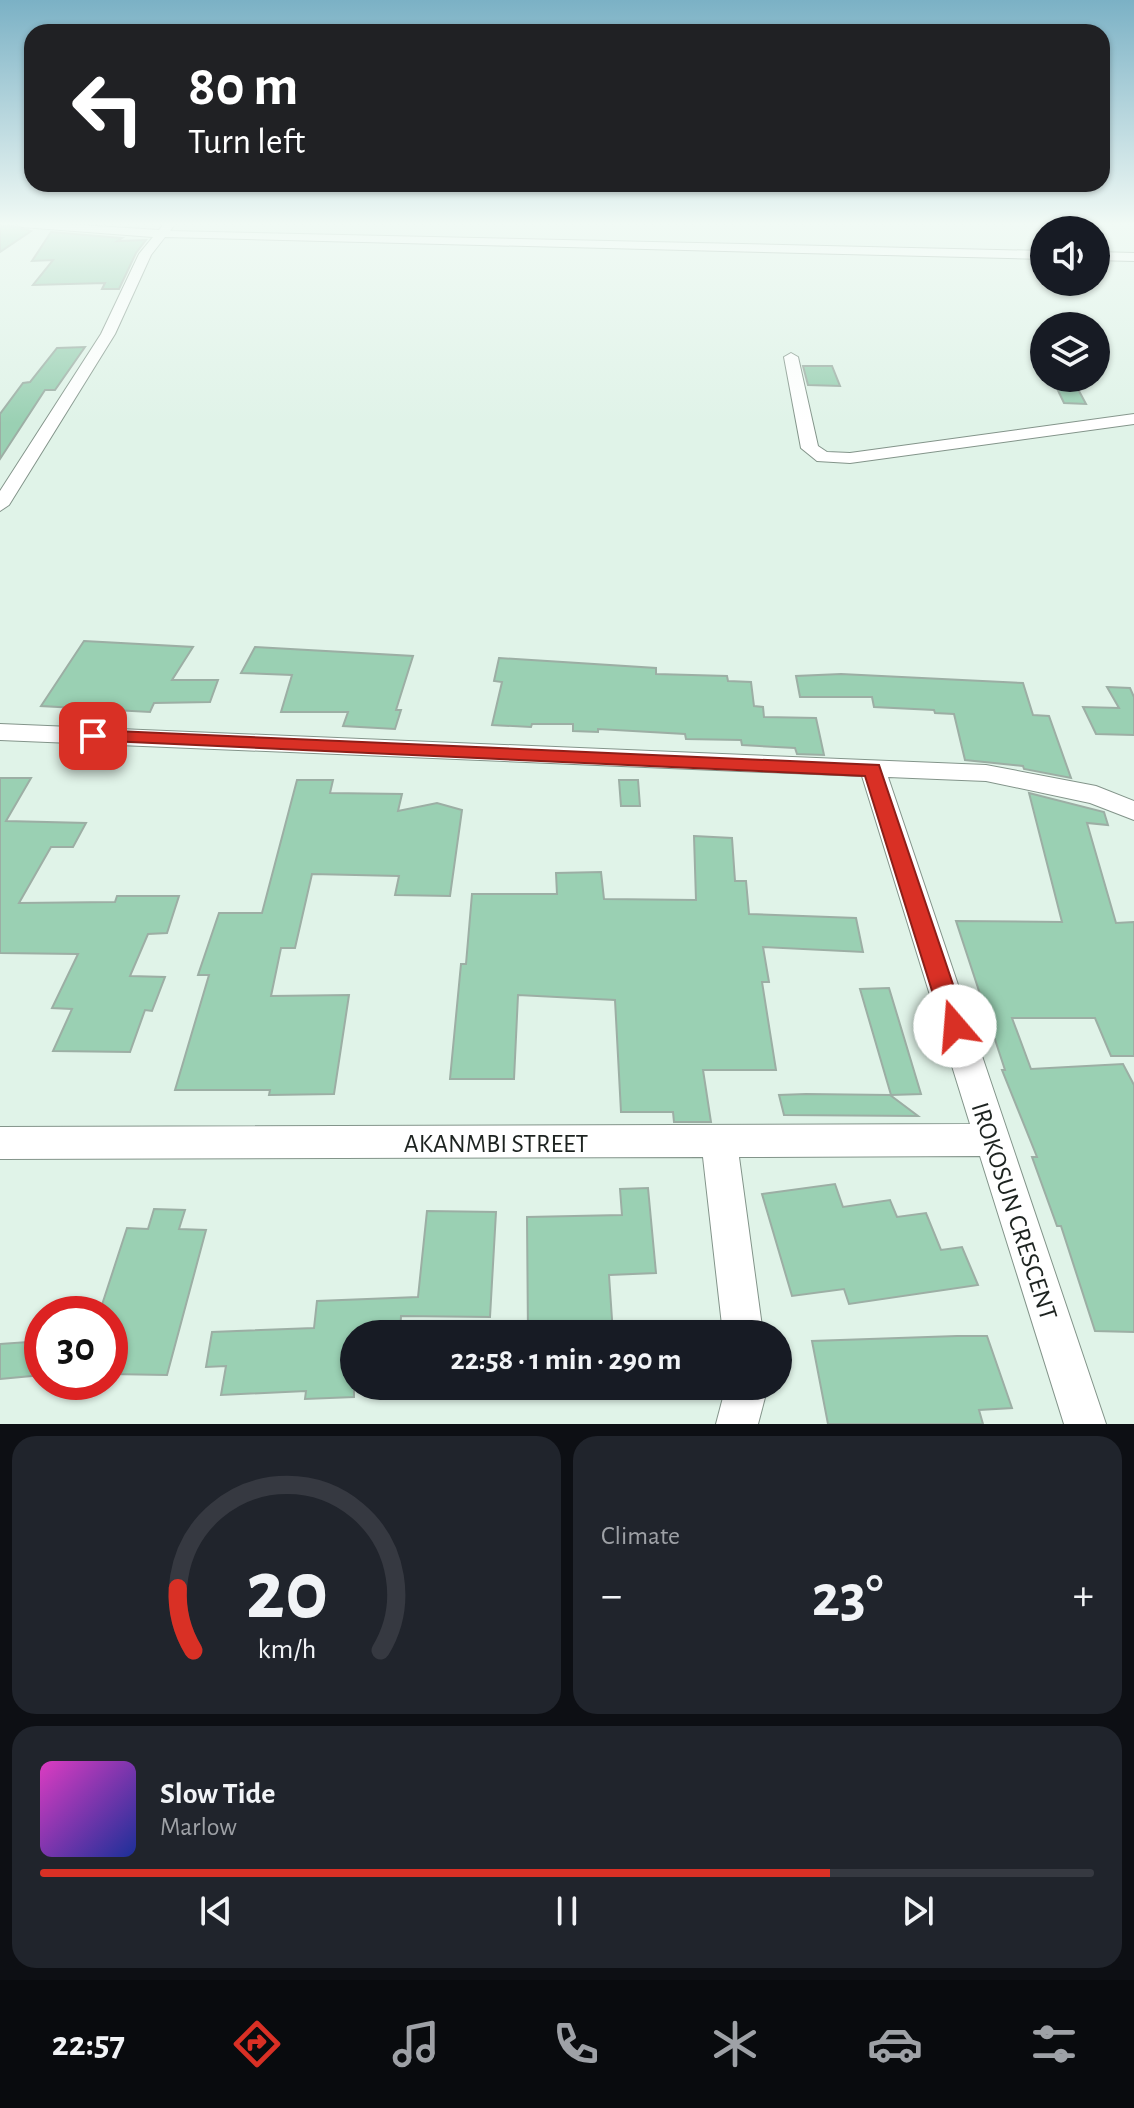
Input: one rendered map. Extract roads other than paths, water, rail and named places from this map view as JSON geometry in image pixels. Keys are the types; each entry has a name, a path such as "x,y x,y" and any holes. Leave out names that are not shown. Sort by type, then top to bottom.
{"street":[{"path":"0,505 108,334 128,290"},
{"path":"791,357 810,448 823,457 850,458 1134,419"},
{"path":"0,732 986,773 1096,795 1134,811"},
{"name":"IROKOSUN CRESCENT","path":"873,770 1085,1424"},
{"name":"AKANMBI STREET","path":"0,1143 991,1140"},
{"path":"719,1143 741,1320"},
{"path":"737,1424 743,1400"}]}
